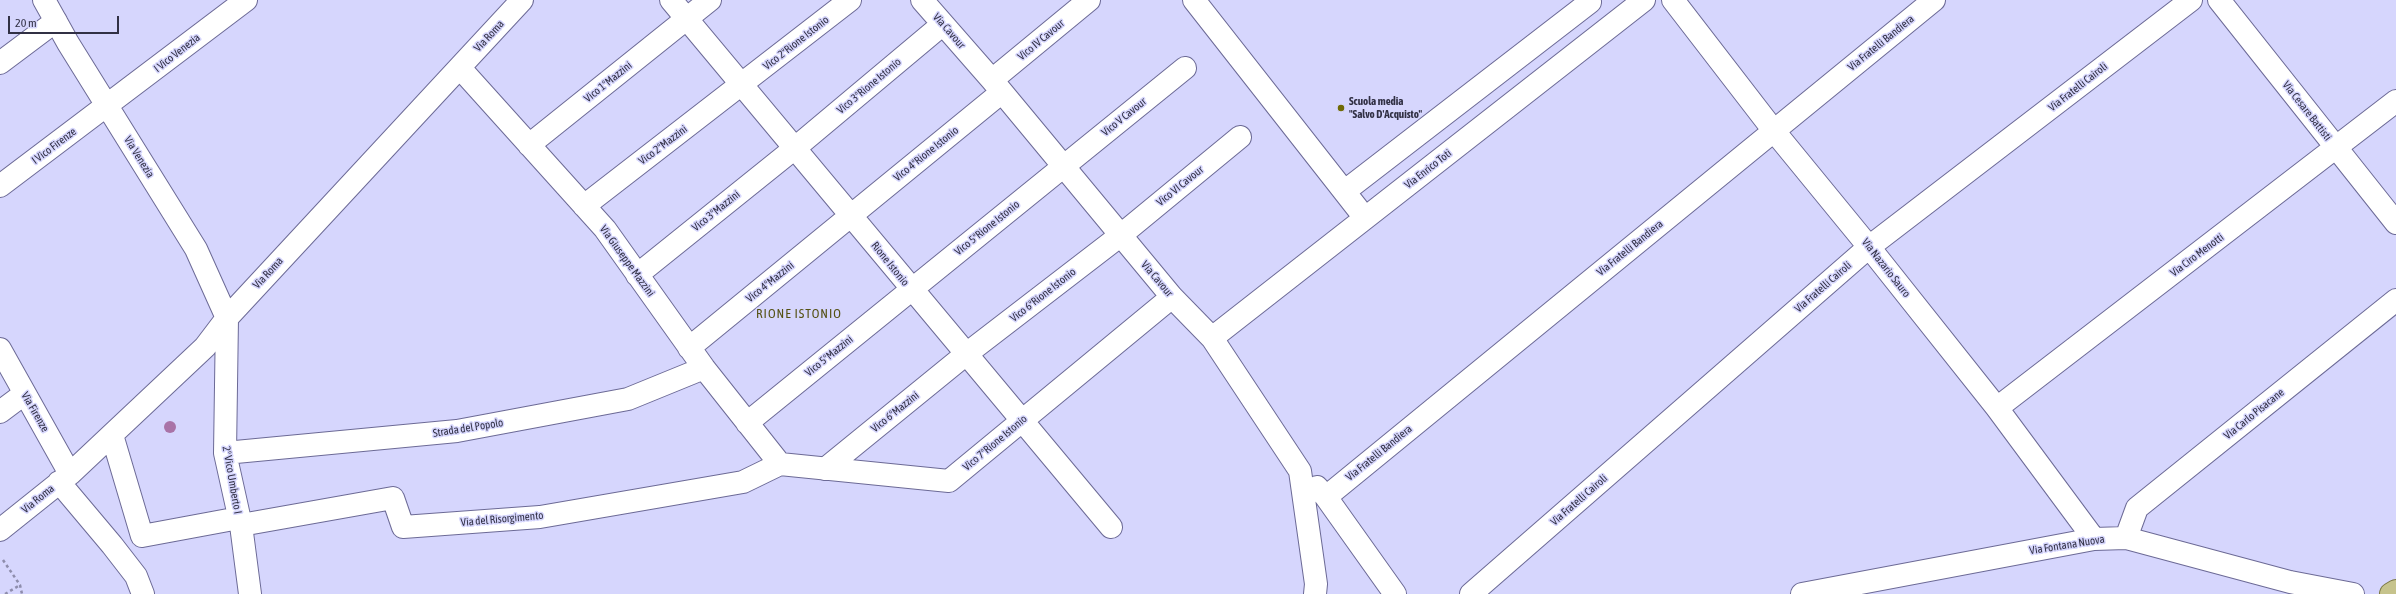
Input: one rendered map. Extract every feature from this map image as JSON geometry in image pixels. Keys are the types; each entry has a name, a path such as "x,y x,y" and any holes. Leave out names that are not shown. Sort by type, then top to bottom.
{"main road":[{"path":"2391,594 2396,591"}],"street":[{"name":"I Vico Venezia","path":"108,107 246,0"},
{"name":"Via Roma","path":"0,530 65,478 205,347 227,318 522,0"},
{"name":"Rione Istonio","path":"671,0 1111,527"},
{"name":"Vico 1°Mazzini","path":"529,145 710,0"},
{"name":"Vico 2°Rione Istonio","path":"742,85 850,0"},
{"name":"Vico IV Cavour","path":"997,86 1089,0"},
{"path":"1194,0 1365,218"},
{"path":"1345,191 1590,2 1588,0"},
{"name":"Via Enrico Toti","path":"1212,338 1644,0"},
{"name":"Via Nazario Sauro","path":"1673,0 1774,131 1869,247 1996,408 2094,539"},
{"name":"Via Fratelli Bandiera","path":"1326,497 1934,0"},
{"name":"Via Fratelli Cairoli","path":"1471,594 1869,247 2191,0"},
{"name":"Via Cesare Battisti","path":"2219,0 2396,223"},
{"name":"Via Cavour","path":"926,1 943,24 997,86 1172,297 1212,338 1300,471 1316,584 1315,594"},
{"name":"Via Venezia","path":"53,8 108,107 196,249 227,318"},
{"path":"0,63 53,8"},
{"name":"Vico 3°Rione Istonio","path":"795,148 943,24"},
{"name":"Via Giuseppe Mazzini","path":"460,68 605,229 689,348 780,464"},
{"name":"Vico V Cavour","path":"1064,167 1185,68"},
{"name":"Vico 2°Mazzini","path":"584,206 742,85"},
{"name":"Vico 4°Rione Istonio","path":"851,215 997,86"},
{"name":"Via Ciro Menotti","path":"1996,408 2337,148 2396,101"},
{"name":"I Vico Firenze","path":"0,186 108,107"},
{"name":"Vico VI Cavour","path":"1121,235 1240,137"},
{"name":"Vico 3°Mazzini","path":"637,275 795,148"},
{"name":"Vico 5°Rione Istonio","path":"911,289 1064,167"},
{"name":"Vico 4°Mazzini","path":"689,348 851,215"},
{"name":"Vico 6°Rione Istonio","path":"966,355 1121,235"},
{"name":"Vico 5°Mazzini","path":"747,423 911,289"},
{"name":"Vico 7°Rione Istonio","path":"780,464 949,481 1172,297"},
{"name":"Via Carlo Pisacane","path":"2126,538 2137,508 2396,300"},
{"name":"2° Vico Umberto I","path":"227,318 225,453 240,521 250,594"},
{"name":"Via Firenze","path":"0,349 65,478 136,576 142,594"},
{"name":"Vico 6°Mazzini","path":"825,469 966,355"},
{"name":"Strada del Popolo","path":"225,453 457,431 628,399 704,368"},
{"path":"0,412 24,394"},
{"path":"112,434 142,536"},
{"name":"Via del Risorgimento","path":"240,521 393,498 403,528 540,517 743,482 780,464"},
{"path":"1300,471 1326,497 1395,594"},
{"path":"118,553 142,536 240,521"},
{"name":"Via Fontana Nuova","path":"1802,594 2094,539 2126,538 2290,582 2353,594"}],"path":[{"path":"0,556 20,585 22,594"},
{"path":"5,594 20,585"}],"place":[{"name":"Scuola media \"Salvo D'Acquisto\"","path":"1341,108"}],"district":[{"name":"RIONE ISTONIO","path":"799,314"}]}
